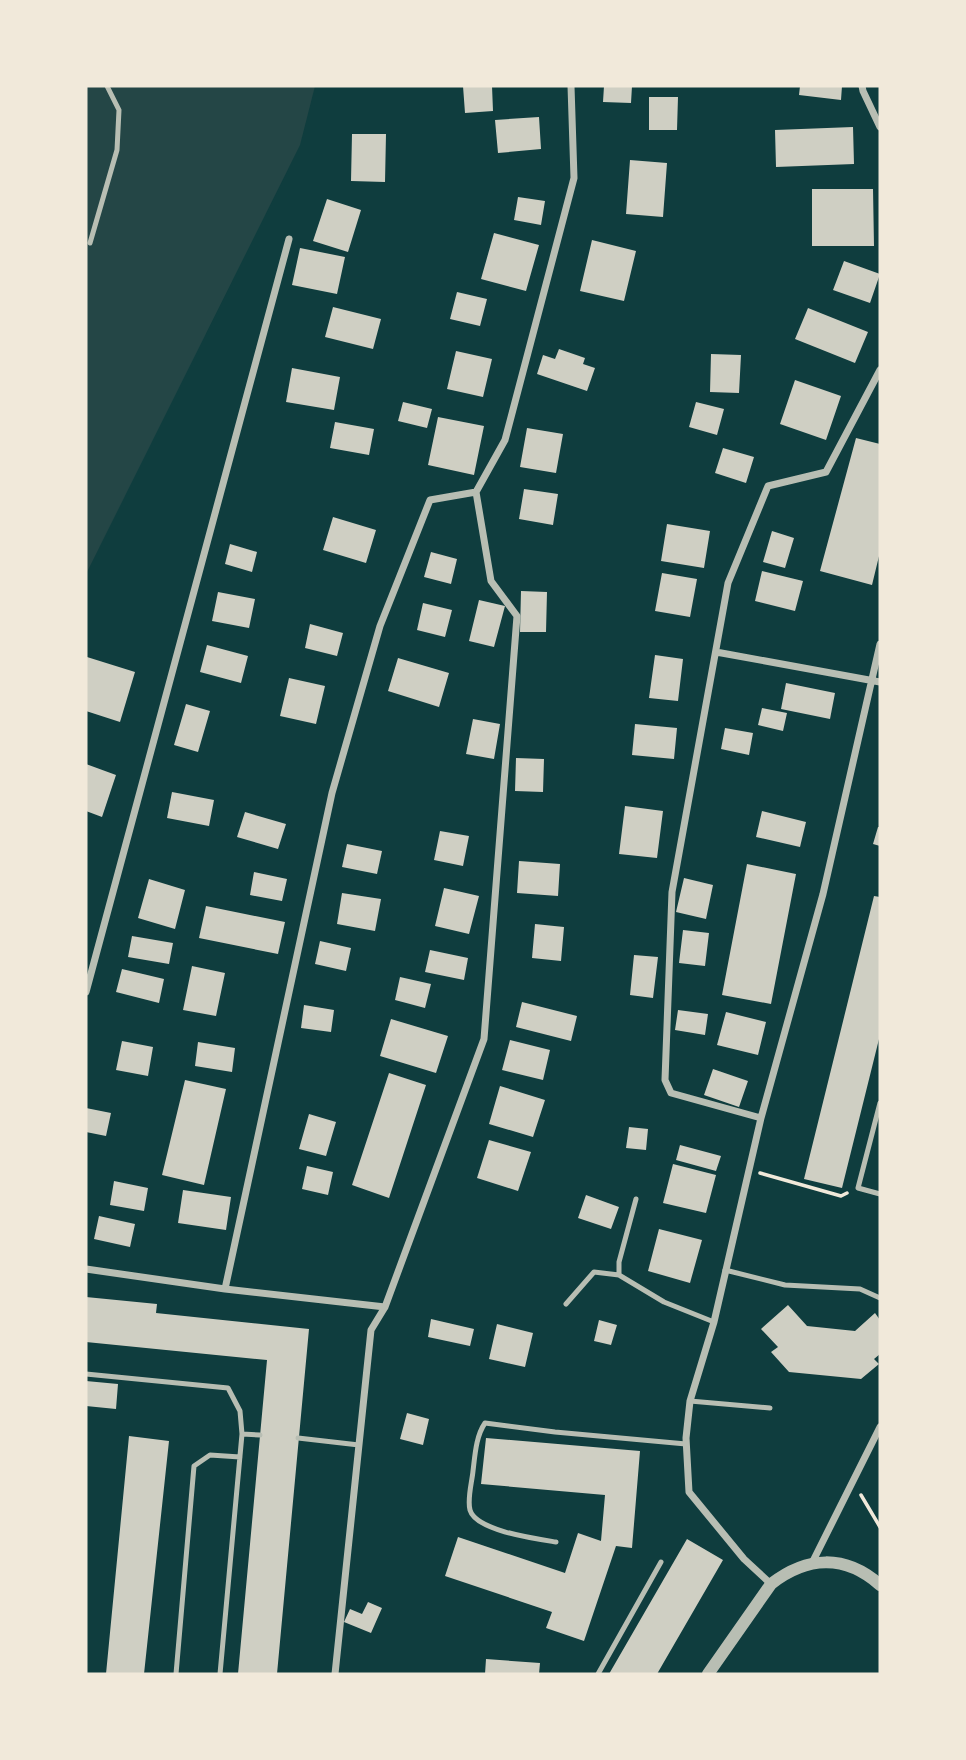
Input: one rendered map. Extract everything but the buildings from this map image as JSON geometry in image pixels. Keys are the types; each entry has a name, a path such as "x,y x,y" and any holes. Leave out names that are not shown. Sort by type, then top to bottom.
{"street":[{"path":"335,1674 371,1330 385,1307 484,1039 517,616 491,581 476,492 505,440 574,178 571,86"},
{"path":"862,86 880,127"},
{"path":"86,992 289,239"},
{"path":"761,1118 671,1093 665,1080 672,892 728,583 768,486 826,472 880,370"},
{"path":"225,1289 332,793 380,626 430,500 476,492"},
{"path":"771,1584 744,1559 689,1492 686,1444 690,1401 713,1322 761,1118 823,894 880,644"},
{"path":"716,652 880,682"},
{"path":"86,1269 225,1289 385,1307"},
{"path":"811,1563 880,1427"},
{"path":"708,1674 771,1584 784,1574 811,1563 843,1564 860,1570 880,1585"}],"lane":[{"path":"90,243 117,150 120,110 107,86"},
{"path":"880,1103 858,1188 880,1194"},
{"path":"619,1275 619,1262 636,1199"},
{"path":"725,1270 785,1285 860,1289 880,1298"},
{"path":"566,1304 594,1272 619,1275 664,1302 713,1322"},
{"path":"86,1374 228,1388 240,1411 242,1434 220,1674"},
{"path":"690,1401 771,1408"},
{"path":"556,1542 491,1527 477,1519 470,1509 475,1458 481,1429 485,1423 686,1444"},
{"path":"242,1434 260,1435"},
{"path":"298,1438 359,1445"},
{"path":"176,1674 194,1466 210,1455 240,1457"},
{"path":"598,1674 661,1562"}],"path":[{"path":"749,1170 841,1196 858,1188"},
{"path":"852,1482 880,1527"}],"shaded area":[{"path":"86,86 315,86 300,145 86,574"}]}
